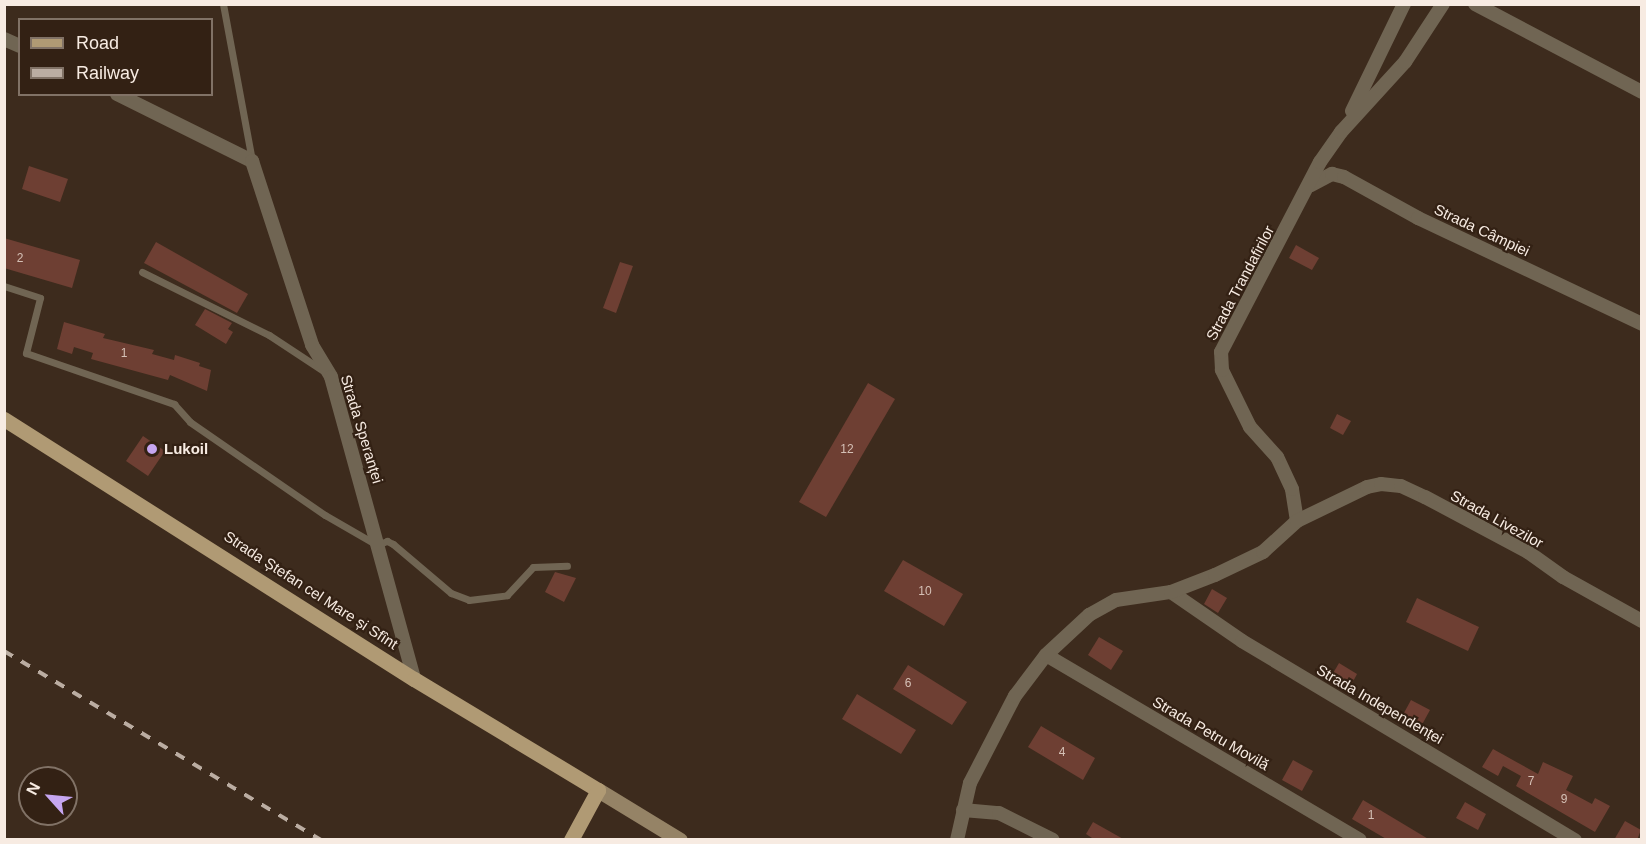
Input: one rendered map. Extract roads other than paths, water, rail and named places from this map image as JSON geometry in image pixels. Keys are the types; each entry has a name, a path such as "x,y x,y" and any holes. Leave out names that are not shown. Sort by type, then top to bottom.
{"main road":[{"name":"Strada Ștefan cel Mare și Sfînt","path":"4,419 198,538 414,679 598,790"},
{"path":"571,840 598,790 680,840"}],"street":[{"name":"Strada Trandafirilor","path":"1297,521 1292,489 1276,458 1250,427 1221,362 1225,341 1341,132 1404,4"},
{"name":"Strada Trandafirilor","path":"1341,132 1405,62 1443,4"},
{"path":"1475,4 1641,92"},
{"path":"4,39 18,45"},
{"path":"121,96 252,161"},
{"name":"Strada Speranței","path":"252,161 312,345 331,377 414,679"},
{"name":"Strada Câmpiei","path":"1311,185 1332,174 1344,177 1418,218 1641,324"},
{"name":"Strada Livezilor","path":"1297,521 1328,504 1381,484 1401,486 1528,552 1563,577 1641,621"},
{"path":"957,840 963,810 988,743 1046,655 1089,615 1116,600 1171,592 1263,552 1297,521"},
{"name":"Strada Independenței","path":"1171,592 1242,642 1575,840"},
{"name":"Strada Petru Movilă","path":"1046,655 1360,840"},
{"path":"963,810 999,813 1053,840"}],"lane":[{"path":"223,4 252,161"},
{"path":"142,272 268,335 331,377"},
{"path":"4,286 40,298 26,353 174,404 190,422 325,515 377,545 387,541 393,544 432,580 470,600 507,595 533,567 567,566"}],"railway":[{"path":"4,651 321,840"}],"place":[{"name":"Lukoil","path":"152,449"}]}
